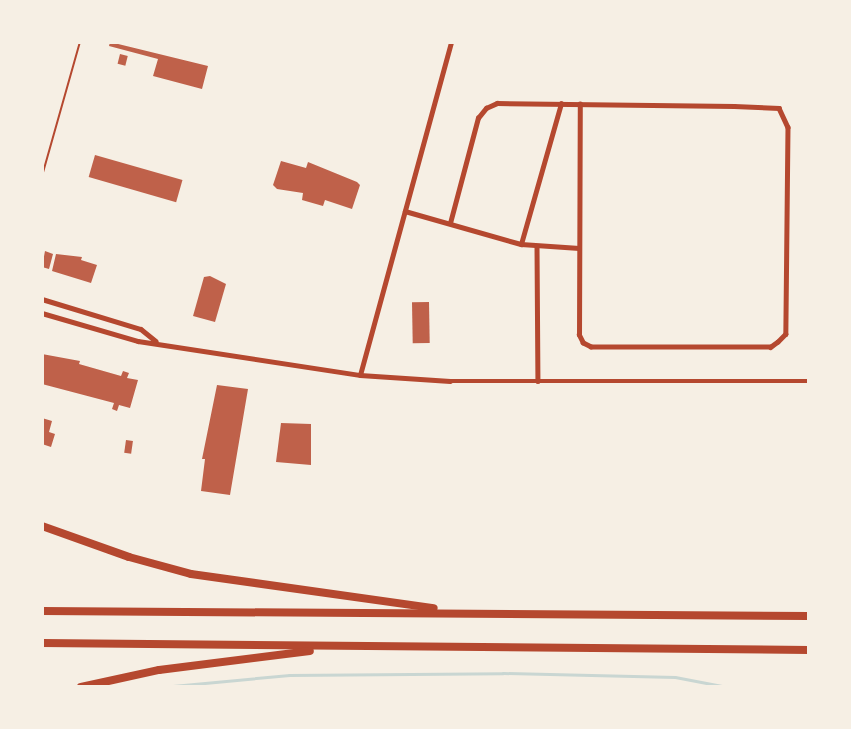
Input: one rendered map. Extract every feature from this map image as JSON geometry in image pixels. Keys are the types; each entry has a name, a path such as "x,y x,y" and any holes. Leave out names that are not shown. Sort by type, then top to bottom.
{"highway":[{"path":"42,526 129,557 191,574 469,612"},
{"path":"42,611 809,616"},
{"path":"42,643 339,648 809,650"},
{"path":"81,687 159,670 339,648"}],"street":[{"path":"360,375 451,42"},
{"path":"450,223 478,118 486,108 496,103 580,104 779,108 788,127 786,334 771,347 591,347 579,335 580,104"},
{"path":"521,244 561,104"},
{"path":"405,211 521,244 579,248"},
{"path":"537,246 538,381"},
{"path":"42,299 141,329 156,341"},
{"path":"42,313 138,341 156,341 360,375 538,381 809,381"}],"lane":[{"path":"42,176 80,42"}],"building":[{"path":"110,42 208,66 202,89 153,76 158,59 109,46"},
{"path":"120,54 128,56 125,66 118,64"},
{"path":"95,155 182,180 176,202 89,177"},
{"path":"281,161 306,168 308,162 357,182 360,185 352,209 325,200 323,206 302,200 303,193 277,189 273,185"},
{"path":"45,251 53,254 49,269 42,267"},
{"path":"56,254 82,257 81,260 97,265 91,283 52,271"},
{"path":"210,276 226,284 215,322 193,316 204,277"},
{"path":"412,302 429,302 430,343 413,343"},
{"path":"42,354 80,361 79,364 121,376 123,371 129,373 127,378 138,380 130,408 119,405 117,411 112,409 114,403 42,384"},
{"path":"217,385 248,389 230,495 201,491 205,459 202,459"},
{"path":"42,418 52,421 49,432 55,434 51,447 42,444"},
{"path":"281,423 311,424 311,465 276,462"},
{"path":"126,440 133,441 131,454 124,453"}],"waterway":[{"path":"162,687 289,675 503,673 675,677 727,687"}]}
